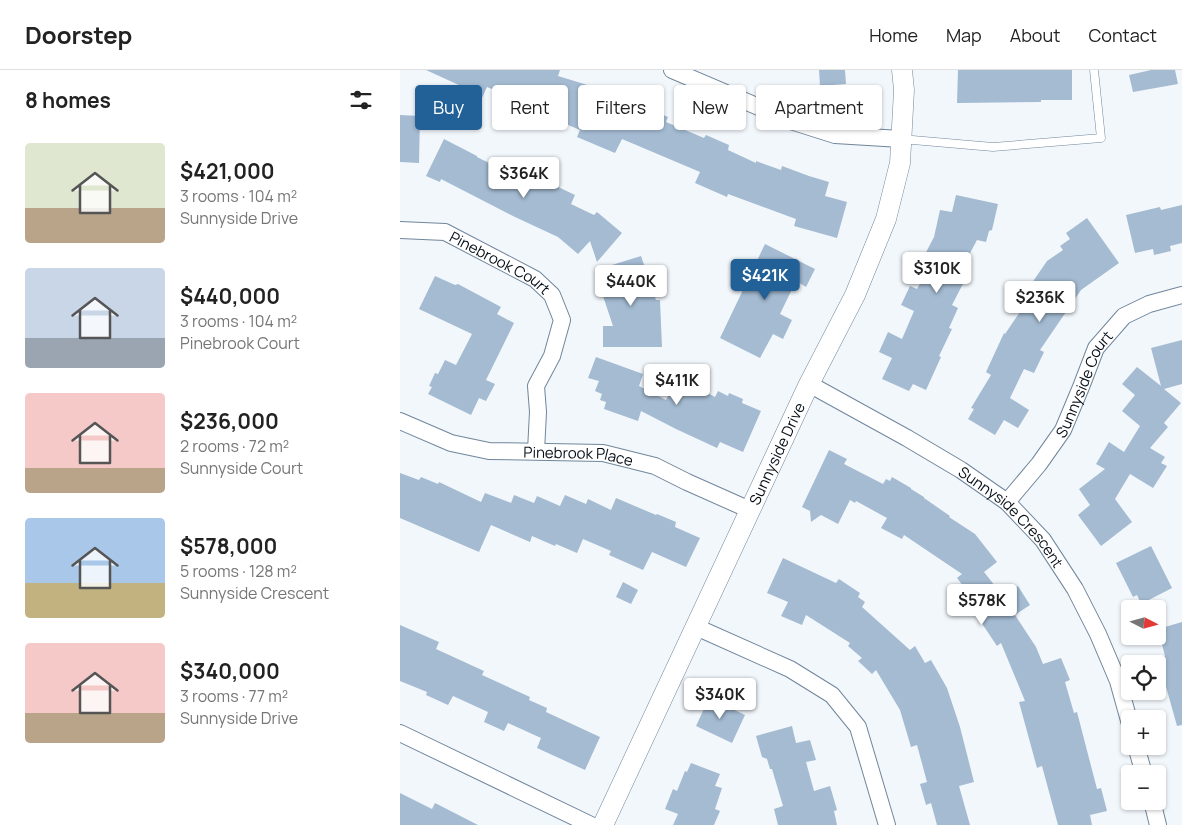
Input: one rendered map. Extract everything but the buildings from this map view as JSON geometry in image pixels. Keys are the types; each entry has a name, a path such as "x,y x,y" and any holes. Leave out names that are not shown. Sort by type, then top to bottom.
{"street":[{"path":"672,70 794,122 835,135 901,140"},
{"name":"Sunnyside Drive","path":"603,825 809,384 855,295 886,218 900,163 904,90 902,70"},
{"name":"Pinebrook Court","path":"400,230 445,232 536,279 552,295 562,320 552,356 536,386 538,412 536,451"},
{"name":"Sunnyside Court","path":"1006,502 1039,464 1063,430 1082,387 1096,348 1124,316 1149,304 1182,296"},
{"name":"Sunnyside Crescent","path":"809,384 961,470 1006,502 1043,540 1075,588 1098,634 1118,681 1126,710"},
{"name":"Pinebrook Place","path":"400,421 451,443 489,451 603,453 654,466 750,510"},
{"path":"696,627 790,669 832,695 858,727 887,825"},
{"path":"400,734 591,825"},
{"path":"1154,810 1158,825"}],"lane":[{"path":"901,140 993,147 1101,138 1094,70"}]}
